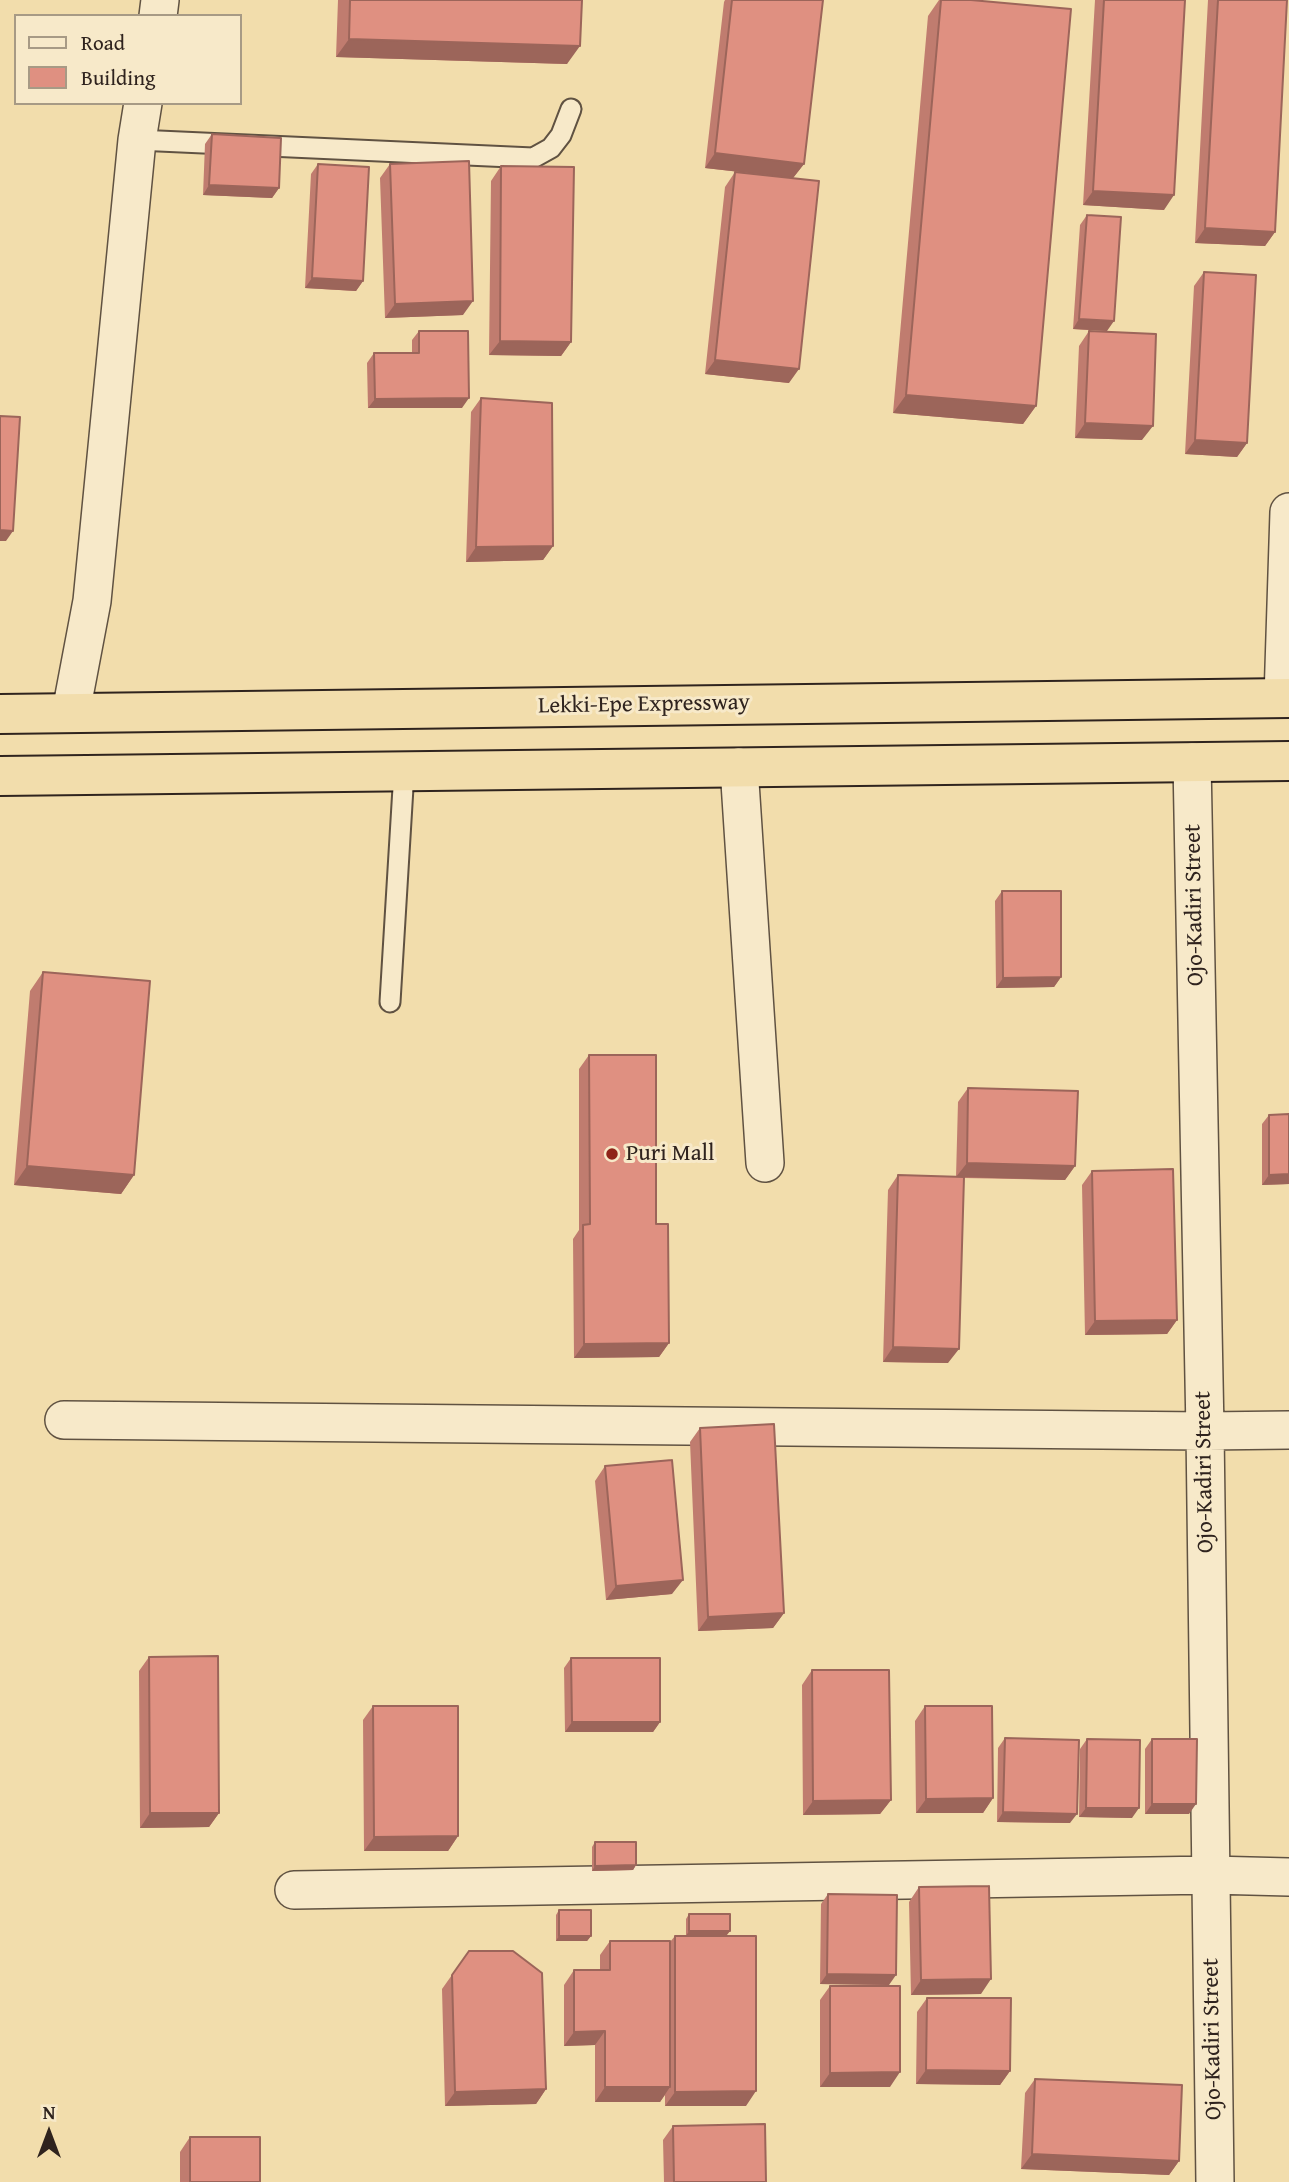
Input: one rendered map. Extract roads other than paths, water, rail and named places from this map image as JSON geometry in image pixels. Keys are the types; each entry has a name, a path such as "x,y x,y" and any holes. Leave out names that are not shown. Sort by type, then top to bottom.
{"highway":[{"name":"Lekki-Epe Expressway","path":"0,714 1286,698"},
{"path":"0,776 1289,761"}],"street":[{"path":"71,712 92,601 143,105"},
{"path":"1286,698 1289,512"},
{"name":"Ojo-Kadiri Street","path":"1192,762 1216,2182"},
{"path":"739,767 765,1163"},
{"path":"64,1420 1205,1432 1289,1430"},
{"path":"294,1890 1211,1875 1289,1877"}],"lane":[{"path":"137,140 533,158 551,148 561,135 571,109"},
{"path":"390,1002 404,771"}],"place":[{"name":"Puri Mall","path":"612,1154"}]}
